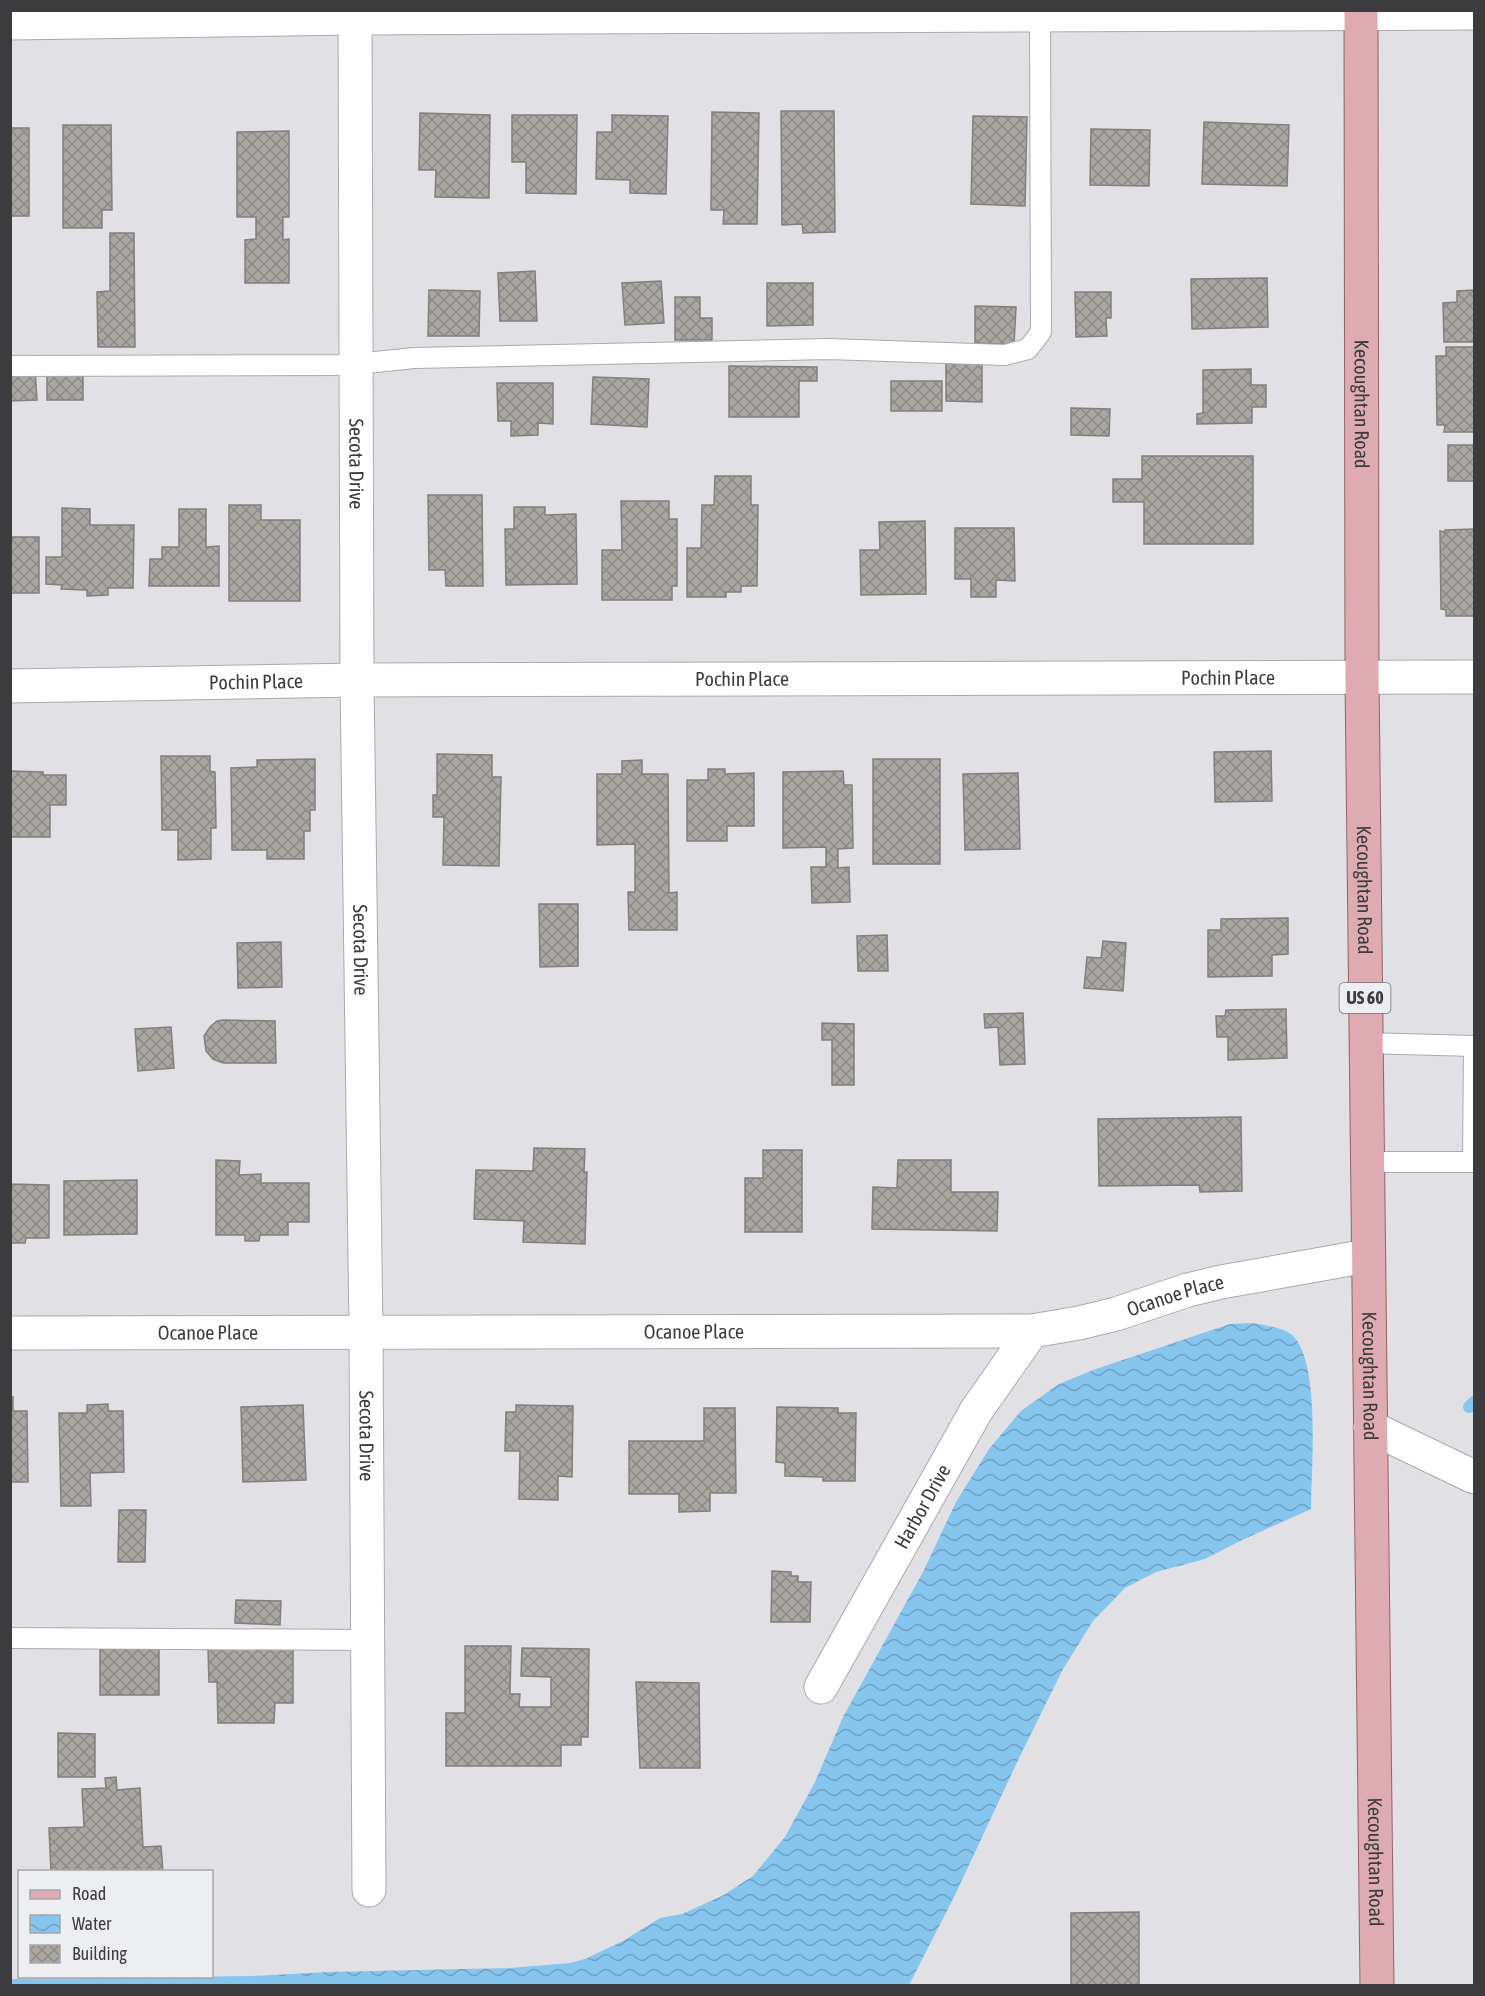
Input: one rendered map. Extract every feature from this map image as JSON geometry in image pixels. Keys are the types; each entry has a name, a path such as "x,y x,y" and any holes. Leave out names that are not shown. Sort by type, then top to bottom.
{"main road":[{"name":"Kecoughtan Road","path":"1361,12 1362,678 1377,1986"}],"street":[{"path":"10,23 355,14 1040,15 1361,12 1474,14"},
{"name":"Secota Drive","path":"355,14 357,680 366,1331 369,1890"},
{"name":"Pochin Place","path":"10,686 357,680 1474,677"},
{"name":"Ocanoe Place","path":"10,1333 1032,1330 1116,1314 1188,1290 1221,1282 1367,1256"},
{"name":"Harbor Drive","path":"821,1687 976,1411 1032,1330"},
{"path":"1370,1428 1474,1477"}],"lane":[{"path":"10,366 356,365 438,357 828,349 1005,355 1028,349 1041,332 1040,15"},
{"path":"1365,1043 1474,1046 1474,1162 1366,1162"},
{"path":"10,1638 367,1640"}],"water":[{"path":"1254,1323 1280,1329 1293,1336 1302,1350 1308,1369 1311,1392 1313,1444 1311,1509 1205,1559 1156,1572 1125,1588 1093,1621 1063,1669 954,1897 909,1985 11,1985 11,1979 213,1978 328,1972 510,1968 570,1963 585,1959 623,1941 660,1918 682,1914 722,1896 753,1876 785,1837 815,1782 843,1717 923,1572 956,1502 989,1449 1021,1411 1059,1384 1093,1370 1230,1324"}],"building":[{"path":"781,111 834,111 835,232 803,233 802,224 782,225"},
{"path":"712,112 759,113 757,224 723,224 724,210 711,210"},
{"path":"420,113 490,115 489,198 435,197 436,170 419,170"},
{"path":"512,115 577,115 576,194 526,193 526,162 512,162"},
{"path":"612,115 668,116 666,194 630,193 630,180 596,179 597,132 612,132"},
{"path":"973,116 1027,117 1025,206 971,204"},
{"path":"1204,122 1289,125 1287,186 1202,184"},
{"path":"63,125 111,125 112,210 102,210 102,228 63,228"},
{"path":"10,128 29,128 29,216 10,216"},
{"path":"1091,129 1150,130 1149,186 1090,185"},
{"path":"289,131 289,217 283,217 283,240 289,239 289,283 245,283 245,240 256,239 256,217 237,217 237,132"},
{"path":"110,233 134,233 135,347 98,347 97,292 110,291"},
{"path":"535,271 537,321 500,321 498,273"},
{"path":"1267,278 1268,327 1192,329 1191,279"},
{"path":"661,281 664,323 625,325 622,283"},
{"path":"767,283 813,283 813,325 767,326"},
{"path":"429,290 480,291 479,336 428,336"},
{"path":"1474,290 1474,342 1444,342 1443,303 1457,302 1457,291"},
{"path":"1075,292 1111,292 1111,318 1106,318 1107,336 1076,337"},
{"path":"675,297 700,297 700,318 712,318 712,340 675,340"},
{"path":"975,306 1016,307 1014,345 975,343"},
{"path":"1446,347 1474,347 1474,432 1444,432 1445,425 1437,425 1436,356 1446,356"},
{"path":"946,358 982,358 982,402 946,401"},
{"path":"729,366 817,367 817,381 799,381 799,417 729,417"},
{"path":"47,367 83,367 83,400 47,400"},
{"path":"1251,369 1251,385 1266,385 1266,407 1252,407 1252,423 1197,424 1197,414 1203,413 1203,370"},
{"path":"35,370 37,400 10,401 10,371"},
{"path":"593,377 649,379 647,427 591,424"},
{"path":"891,381 942,381 942,411 891,411"},
{"path":"497,383 553,383 553,424 538,423 538,435 511,436 511,421 498,421"},
{"path":"1071,408 1110,409 1109,436 1071,435"},
{"path":"1448,445 1474,445 1474,481 1448,481"},
{"path":"1142,456 1253,456 1253,544 1144,544 1144,502 1113,502 1113,479 1142,479"},
{"path":"715,476 751,476 751,505 758,505 757,586 741,586 741,592 726,592 726,597 687,597 687,548 701,548 702,505 714,505"},
{"path":"428,495 482,495 483,586 446,586 445,570 429,570"},
{"path":"621,501 669,501 669,519 677,519 677,586 672,586 672,600 602,600 602,550 622,550"},
{"path":"229,505 261,505 261,520 300,520 300,601 229,601"},
{"path":"514,507 545,507 545,515 576,514 577,584 506,585 505,529 514,529"},
{"path":"62,508 90,509 90,525 134,525 133,588 108,588 108,595 87,596 87,590 61,589 62,585 46,584 46,557 62,557"},
{"path":"179,509 206,509 206,547 219,546 219,586 149,586 150,559 162,559 162,547 179,547"},
{"path":"925,521 926,594 861,595 860,550 880,550 879,522"},
{"path":"955,528 1014,528 1015,581 996,580 996,597 971,597 971,579 955,579"},
{"path":"1474,529 1474,616 1446,616 1446,610 1441,609 1440,531"},
{"path":"10,537 39,537 39,593 10,593"},
{"path":"1271,751 1272,801 1215,802 1214,752"},
{"path":"437,754 492,755 492,777 501,777 499,866 443,865 444,817 433,817 433,795 437,795"},
{"path":"161,756 210,756 210,771 215,772 216,828 211,828 211,859 178,860 178,830 162,830"},
{"path":"315,759 315,810 310,810 310,831 304,831 304,859 267,859 267,850 232,850 231,768 257,767 257,760"},
{"path":"873,759 940,759 940,864 873,864"},
{"path":"642,760 642,774 668,774 669,893 677,892 677,930 629,930 628,892 635,892 635,844 597,845 597,774 622,774 622,761"},
{"path":"708,769 725,769 725,774 754,773 754,826 727,826 727,841 687,841 687,780 708,780"},
{"path":"10,771 66,775 66,805 50,805 50,837 10,837"},
{"path":"843,771 844,785 852,785 853,848 838,849 838,868 849,867 850,902 812,903 811,867 826,867 826,847 783,848 783,772"},
{"path":"1018,773 1020,849 965,850 963,774"},
{"path":"539,904 578,904 578,966 540,967"},
{"path":"1288,918 1288,954 1272,955 1272,976 1208,977 1208,930 1221,930 1221,919"},
{"path":"887,935 888,971 858,971 857,936"},
{"path":"1103,941 1126,943 1123,991 1084,988 1087,957 1101,958"},
{"path":"281,942 282,987 238,988 237,943"},
{"path":"1286,1009 1287,1058 1228,1060 1228,1037 1217,1037 1216,1016 1225,1016 1226,1010"},
{"path":"1023,1013 1025,1064 1000,1065 998,1027 985,1028 984,1014"},
{"path":"217,1021 275,1021 276,1063 223,1063 213,1059 206,1051 204,1036"},
{"path":"822,1023 854,1024 854,1085 832,1085 832,1040 822,1040"},
{"path":"171,1027 174,1068 138,1071 135,1029"},
{"path":"1241,1117 1242,1191 1200,1192 1199,1185 1099,1186 1098,1119"},
{"path":"534,1148 585,1149 584,1172 587,1172 585,1244 523,1242 524,1221 474,1219 476,1170 533,1171"},
{"path":"763,1150 802,1150 802,1232 745,1232 745,1178 763,1178"},
{"path":"10,1158 11,1184 49,1185 49,1238 26,1238 25,1243 10,1243"},
{"path":"216,1160 240,1161 239,1175 261,1174 261,1183 309,1183 309,1222 288,1222 288,1235 260,1235 259,1241 245,1241 245,1235 216,1235"},
{"path":"898,1160 951,1160 951,1192 998,1192 997,1231 872,1229 873,1187 897,1188"},
{"path":"137,1180 137,1234 64,1235 64,1181"},
{"path":"10,1397 13,1397 13,1411 27,1411 28,1482 10,1482"},
{"path":"108,1404 108,1411 123,1411 124,1472 90,1473 91,1506 61,1506 59,1413 87,1413 87,1405"},
{"path":"303,1405 306,1480 243,1482 241,1407"},
{"path":"516,1405 573,1406 572,1477 558,1476 558,1500 519,1499 520,1451 505,1451 506,1412 516,1412"},
{"path":"777,1407 838,1408 838,1413 856,1413 855,1481 823,1481 823,1477 785,1476 785,1463 776,1462"},
{"path":"704,1408 735,1408 736,1493 710,1493 710,1511 679,1512 679,1494 629,1494 629,1441 704,1441"},
{"path":"119,1510 146,1510 145,1562 118,1562"},
{"path":"772,1571 791,1572 791,1576 798,1576 798,1582 811,1582 810,1622 771,1622"},
{"path":"236,1600 281,1601 280,1625 235,1623"},
{"path":"465,1646 511,1646 510,1694 520,1694 519,1707 551,1707 551,1677 521,1676 522,1648 589,1649 588,1737 581,1737 581,1745 561,1745 561,1766 446,1766 446,1713 465,1713"},
{"path":"100,1648 159,1648 159,1695 100,1695"},
{"path":"293,1648 293,1703 275,1703 274,1723 218,1723 217,1682 209,1682 208,1649"},
{"path":"636,1682 699,1683 700,1768 640,1768"},
{"path":"58,1733 95,1734 95,1777 58,1777"},
{"path":"116,1777 117,1790 140,1788 143,1847 161,1846 163,1870 51,1870 49,1828 84,1827 82,1789 106,1788 105,1778"},
{"path":"1139,1912 1139,1986 1071,1986 1071,1913"}],"waterway":[{"path":"1469,1407 1474,1402"}]}
